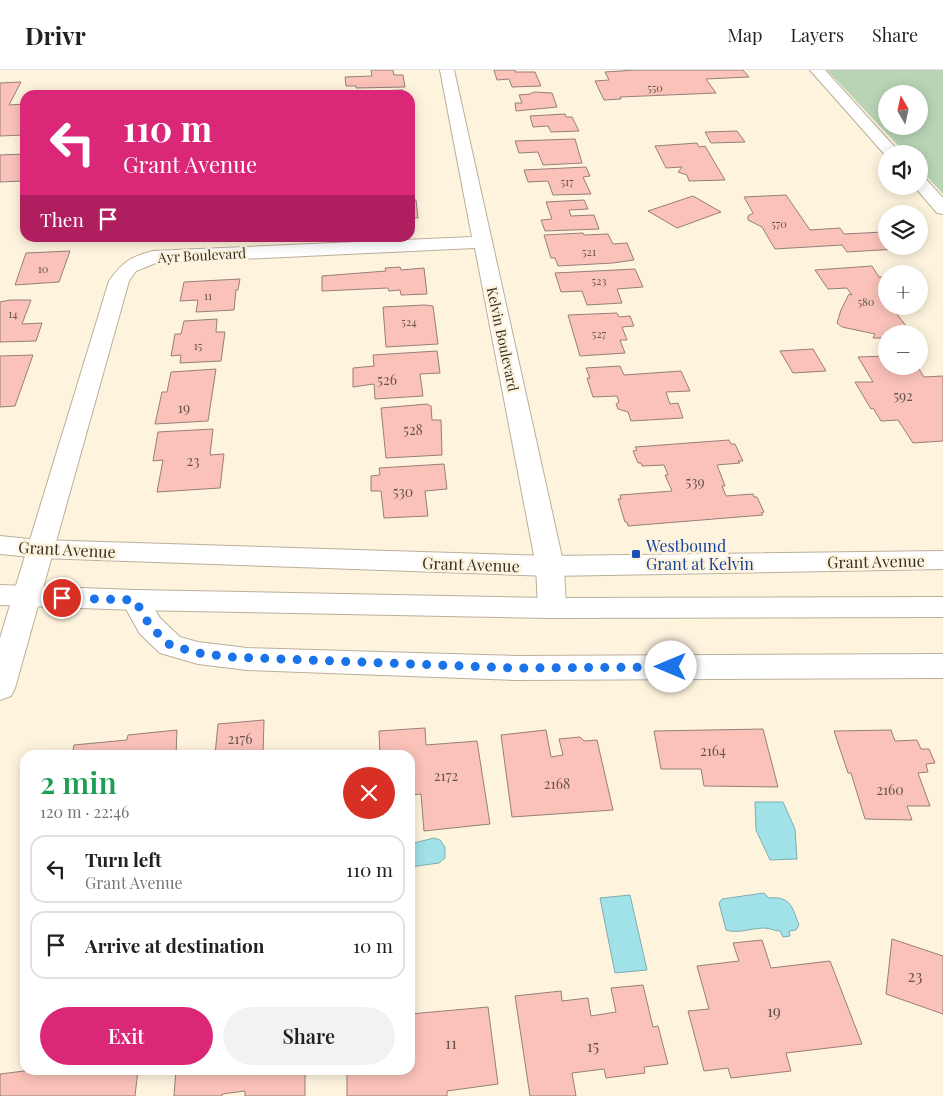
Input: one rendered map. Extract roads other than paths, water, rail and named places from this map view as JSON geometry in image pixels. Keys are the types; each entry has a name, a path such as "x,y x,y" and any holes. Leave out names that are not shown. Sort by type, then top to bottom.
{"street":[{"name":"Kelvin Boulevard","path":"447,70 550,566 552,608"},
{"path":"816,70 885,145"},
{"path":"928,192 943,209"},
{"name":"Ayr Boulevard","path":"0,688 13,596 40,548 119,281 129,267 153,257 483,242"},
{"name":"Grant Avenue","path":"0,545 550,566 943,560"},
{"path":"13,596 552,608 943,607"},
{"path":"135,600 150,626 170,645 198,653 247,659 515,668 943,666"}],"water":[{"path":"755,802 783,802 795,829 797,859 770,860 756,830"},
{"path":"434,838 440,840 445,847 445,858 439,863 415,866 415,843"},
{"path":"764,893 769,898 782,899 790,904 799,925 796,930 789,931 790,936 783,937 780,931 766,928 745,931 726,930 719,903 722,899"},
{"path":"630,895 647,970 615,973 600,898"}],"place":[{"name":"Westbound Grant at Kelvin","path":"636,554"}]}
